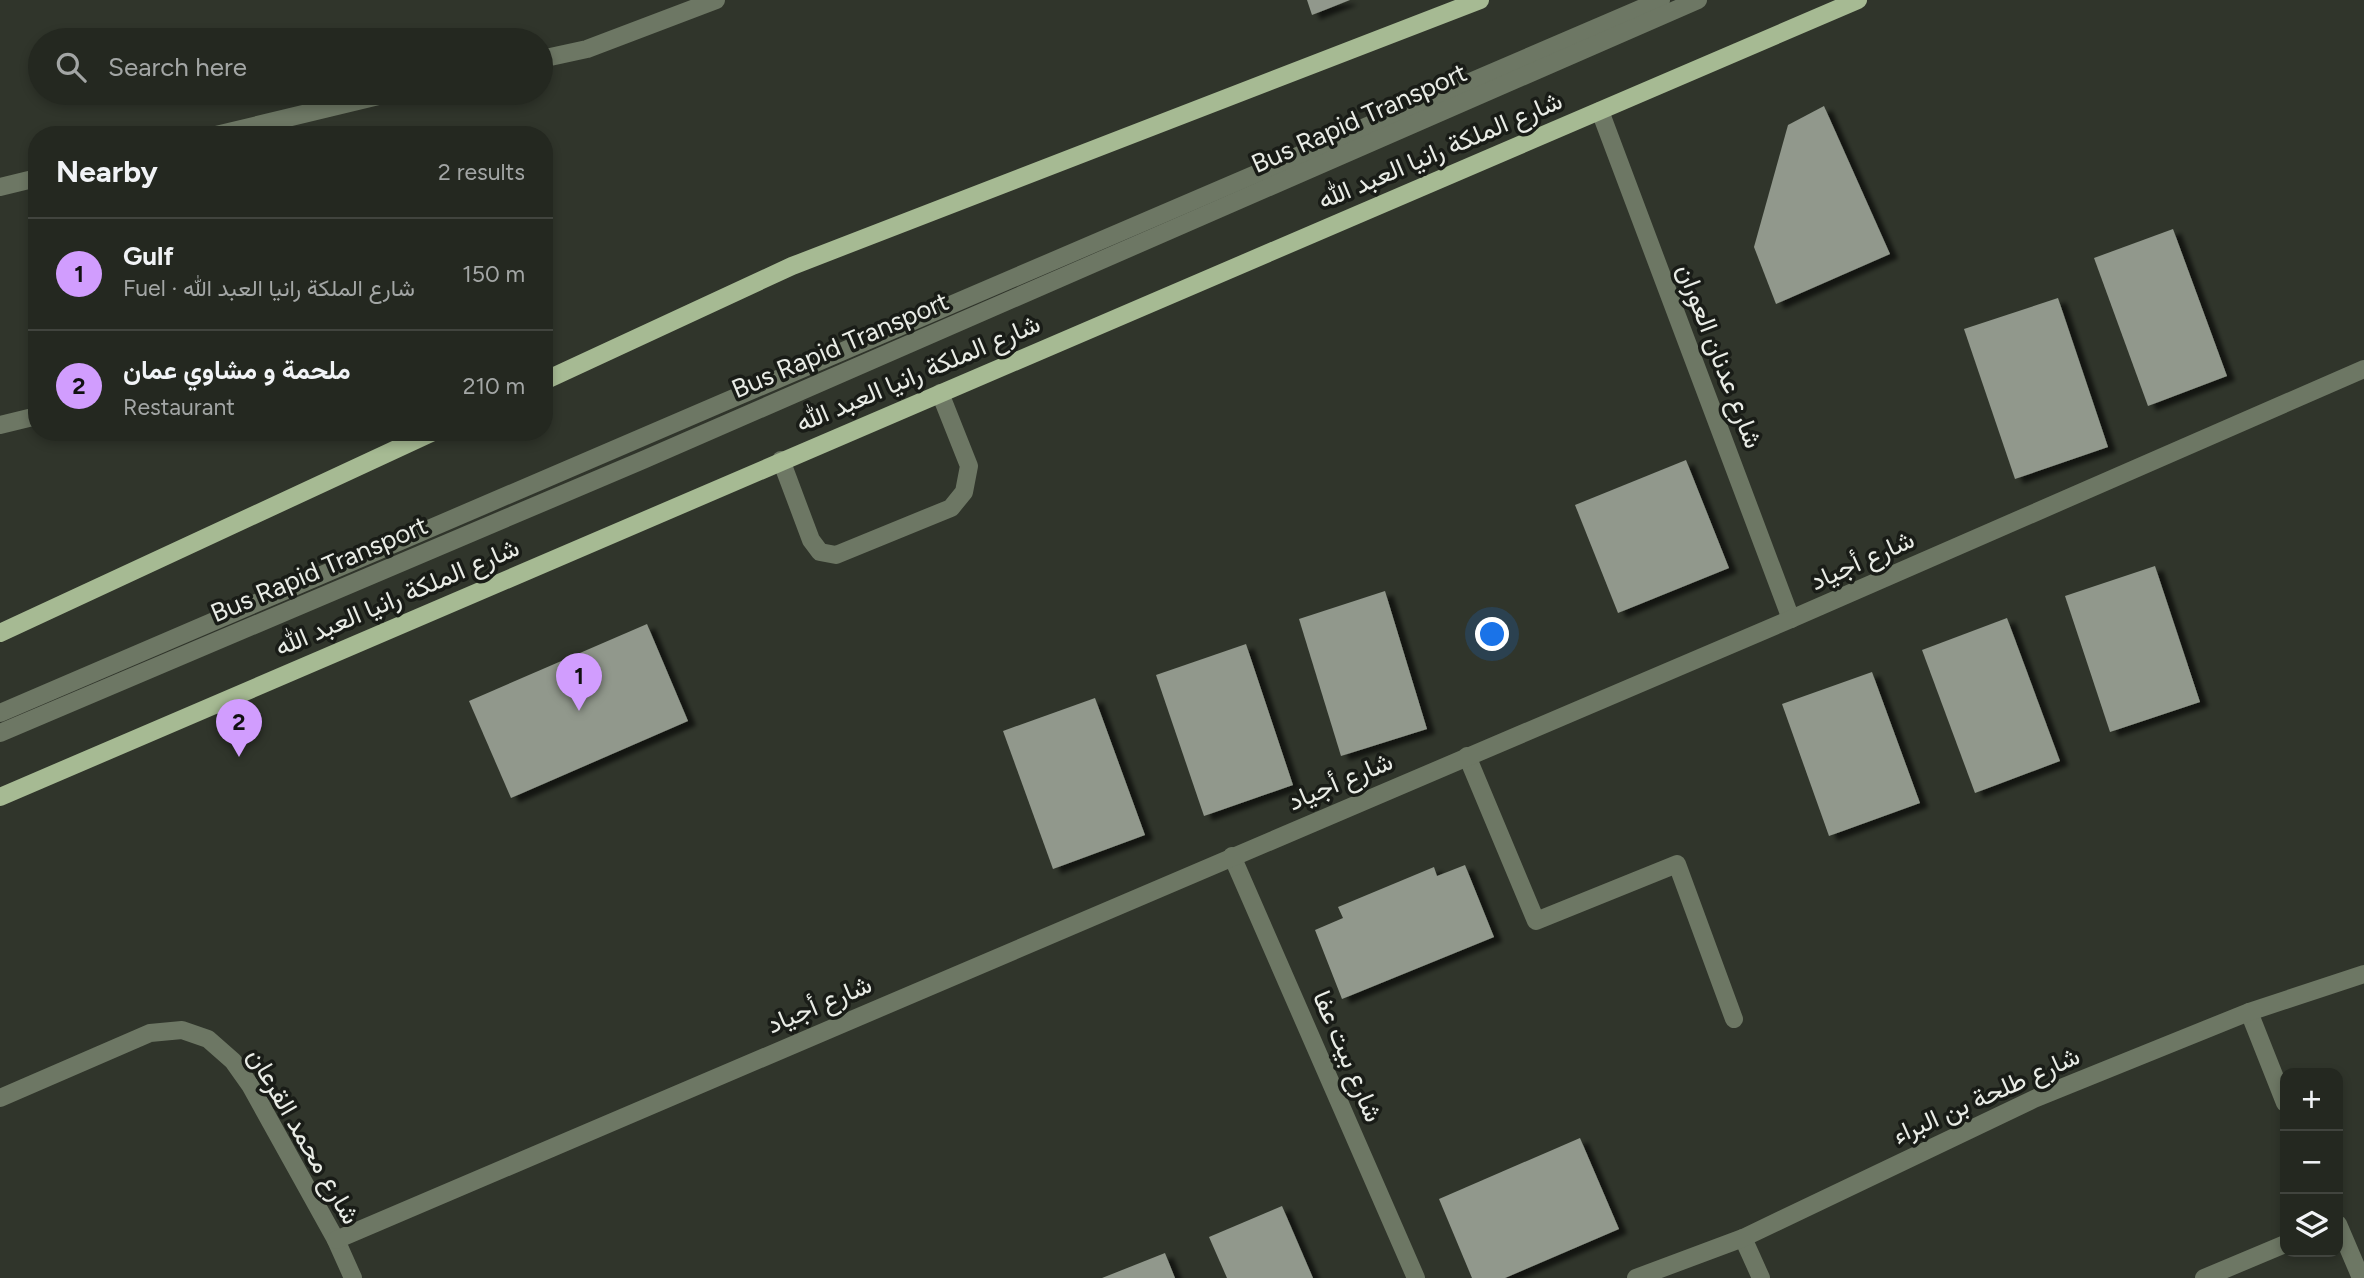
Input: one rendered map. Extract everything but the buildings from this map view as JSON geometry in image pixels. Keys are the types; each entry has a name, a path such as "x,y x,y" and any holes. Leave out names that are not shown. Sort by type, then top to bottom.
{"main road":[{"path":"553,377 792,266 1480,0"},
{"name":"شارع الملكة رانيا العبد الله","path":"0,797 1858,0"},
{"path":"0,633 414,441"}],"street":[{"path":"553,56 587,49 716,0"},
{"name":"Bus Rapid Transport","path":"0,713 1661,0"},
{"name":"Bus Rapid Transport","path":"0,733 630,465 1698,0"},
{"path":"254,126 341,105"},
{"name":"شارع عدنان العوران","path":"1600,110 1791,619"},
{"path":"0,187 28,180"},
{"name":"شارع أجياد","path":"336,1240 1791,619 2364,369"},
{"path":"781,460 811,540 820,552 836,555 951,508 964,492 969,466 940,393"},
{"path":"0,425 28,418"},
{"path":"1467,756 1536,921 1677,864 1734,1019"},
{"name":"شارع بيت عفا","path":"1232,856 1416,1278"},
{"name":"شارع طلحة بن البراء","path":"1636,1278 1743,1238 2034,1100 2249,1012 2364,974"},
{"path":"2249,1012 2280,1090"},
{"name":"شارع محمد القرعان","path":"0,1098 150,1032 166,1029 197,1034 222,1049 250,1086 336,1240 353,1278"},
{"path":"2343,1236 2361,1278"},
{"path":"1743,1238 1761,1278"},
{"path":"2204,1278 2280,1246"}],"place":[{"name":"Gulf","path":"579,711"},
{"name":"ملحمة و مشاوي عمان","path":"239,757"}]}
